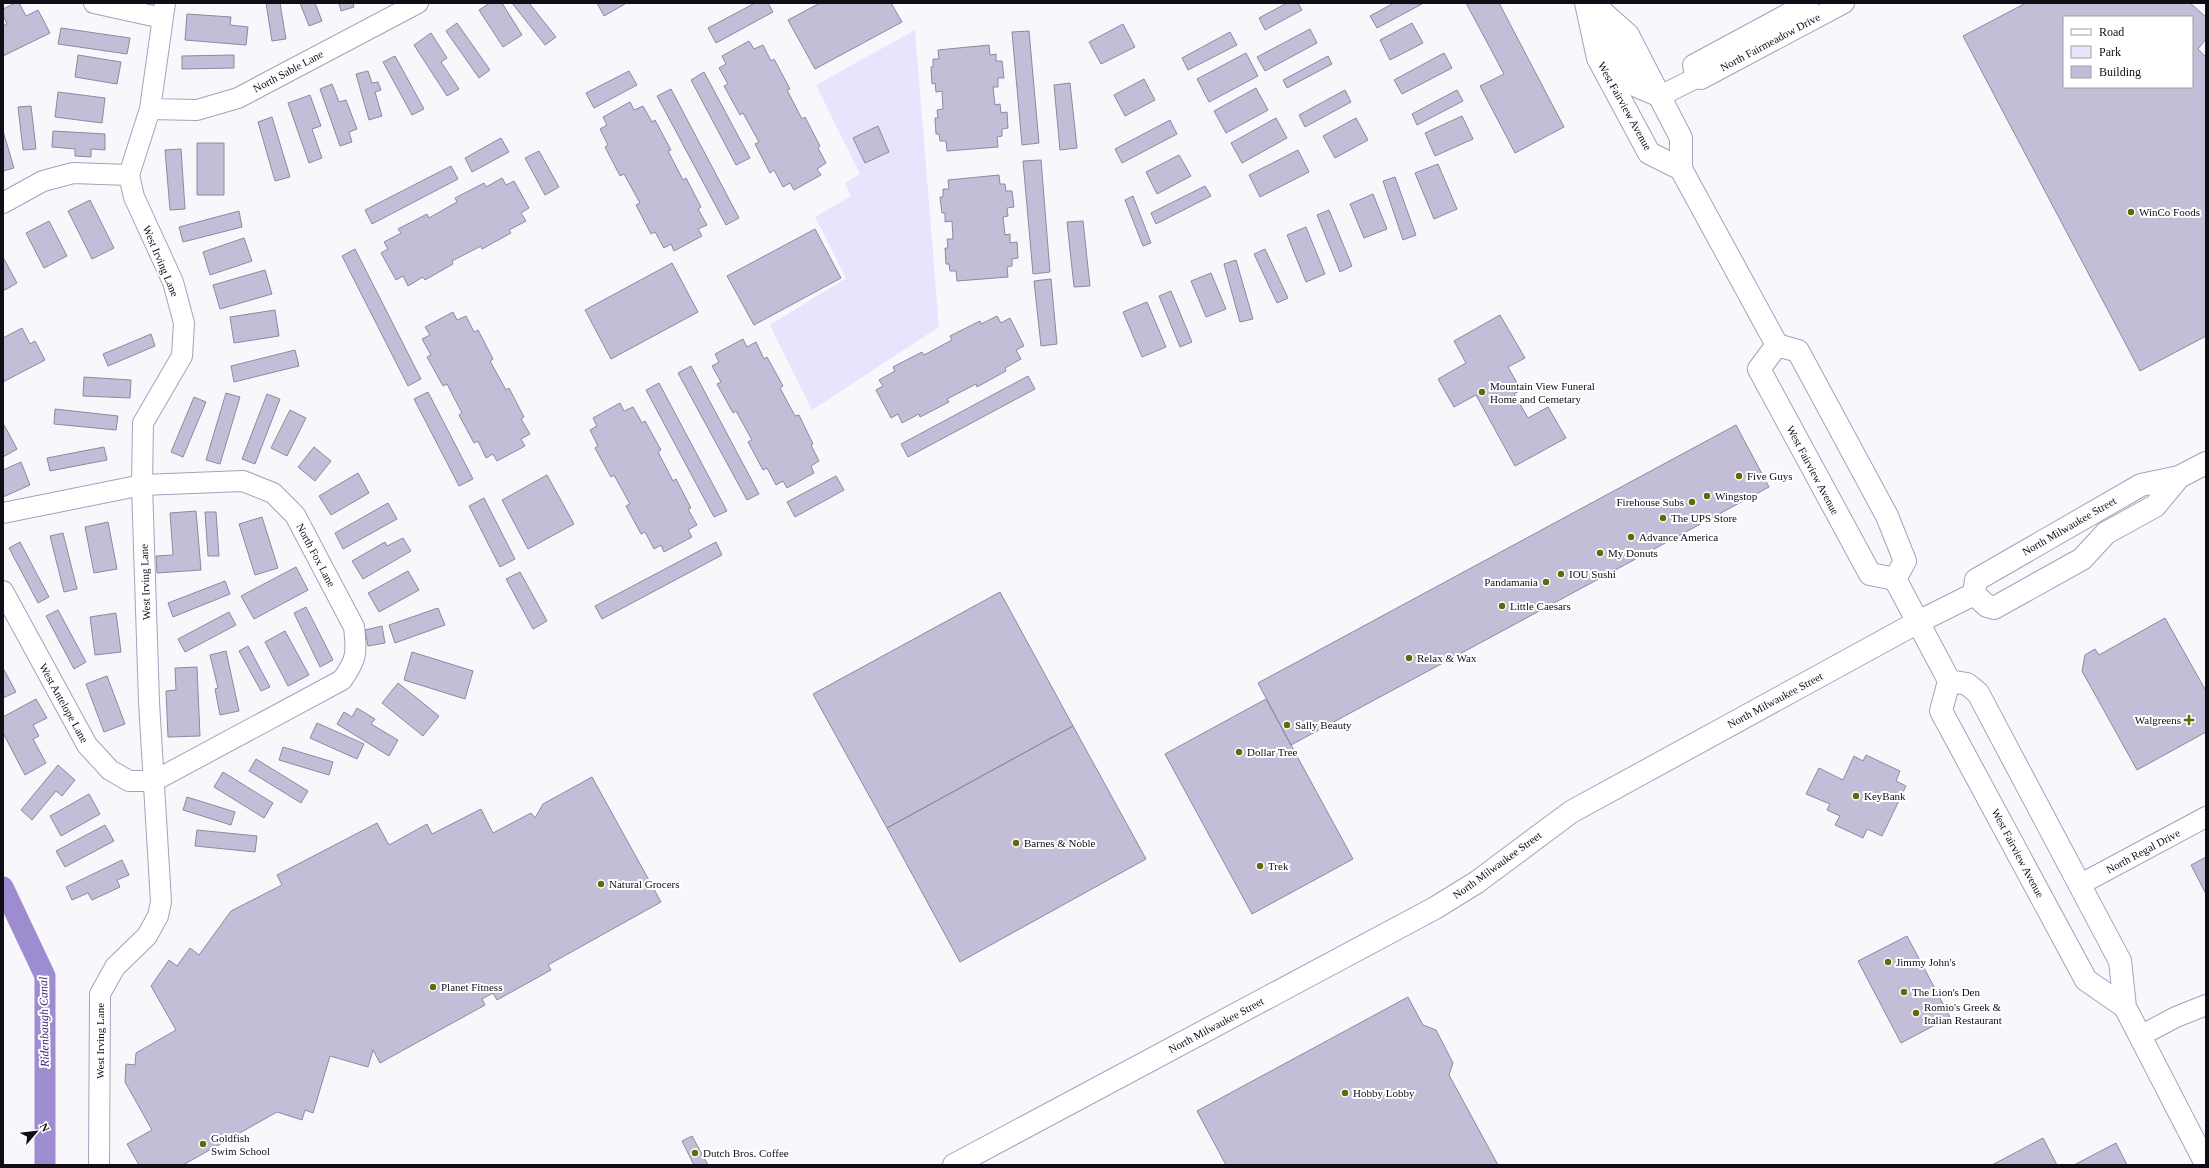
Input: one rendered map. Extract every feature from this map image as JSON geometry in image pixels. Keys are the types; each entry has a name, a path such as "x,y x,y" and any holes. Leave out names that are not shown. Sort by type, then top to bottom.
{"main road":[{"path":"1587,3 1632,84 1660,96"},
{"name":"West Fairview Avenue","path":"1587,3 1598,58 1649,153 1681,169"},
{"path":"1592,3 1628,35 1680,138 1681,169 1777,345 1798,352 1886,516 1904,561 1895,579 1949,681 1967,684 1978,693 2120,961 2126,1007 2206,1164"},
{"name":"West Fairview Avenue","path":"1777,345 1759,369 1870,574 1895,579"},
{"name":"North Milwaukee Street","path":"1974,594 1976,580 2066,527 2141,485 2179,477 2206,463"},
{"name":"North Milwaukee Street","path":"1974,594 1987,606 1994,608 2082,559 2106,533 2155,506 2179,477"},
{"name":"North Milwaukee Street","path":"954,1165 1435,908 1477,882 1572,812 1918,622 1974,594"},
{"name":"West Fairview Avenue","path":"1949,681 1941,712 2086,980 2126,1007"}],"street":[{"path":"3,203 43,181 73,173 129,176 150,109 163,10 94,3"},
{"name":"North Sable Lane","path":"150,109 197,110 238,98 418,3"},
{"name":"North Fairmeadow Drive","path":"1696,78 1693,65 1808,3"},
{"name":"North Fairmeadow Drive","path":"1660,96 1696,78 1701,79 1844,3"},
{"name":"West Irving Lane","path":"99,1165 100,994 115,967 147,936 158,916 161,902 149,702 142,485 143,423 182,356 184,323 172,282 134,197 129,176"},
{"name":"North Fox Lane","path":"3,513 142,485 243,481 273,493 295,515 354,627 356,646 354,663 342,680 154,781"},
{"name":"West Antelope Lane","path":"3,591 87,745 110,770 129,781 154,781"},
{"name":"North Regal Drive","path":"2079,884 2206,817"},
{"path":"2140,1036 2176,1017 2206,1005"}],"green space":[{"path":"915,30 939,327 812,410 770,325 846,278 815,217 851,196 845,183 860,174 816,85"}],"building":[{"path":"15,3 19,3 26,16 38,10 50,33 3,56 3,26 7,24 3,15 3,9"},
{"path":"266,3 280,3 286,39 272,41"},
{"path":"300,3 315,3 322,21 309,26"},
{"path":"339,3 353,3 354,7 341,11"},
{"path":"490,3 502,3 522,35 503,47 479,10"},
{"path":"512,3 529,3 556,37 545,45"},
{"path":"597,3 625,3 625,4 604,16"},
{"path":"755,3 768,3 773,12 716,43 708,28"},
{"path":"820,3 891,3 902,22 815,69 788,20"},
{"path":"1287,3 1298,3 1302,10 1265,30 1259,18"},
{"path":"1394,3 1422,4 1377,28 1370,16"},
{"path":"1466,3 1499,3 1564,127 1515,153 1480,86 1504,74"},
{"name":"WinCo Foods","path":"2026,3 2190,3 2206,17 2206,39 2198,49 2206,57 2206,336 2140,371 1963,36"},
{"path":"187,14 231,17 230,25 248,27 246,45 185,40"},
{"path":"457,23 490,70 479,78 446,31"},
{"path":"1412,23 1423,43 1390,60 1380,40"},
{"path":"1123,24 1135,47 1101,64 1089,42"},
{"path":"61,28 130,38 127,54 58,44"},
{"path":"1310,29 1317,43 1265,71 1257,57"},
{"path":"1029,31 1039,143 1022,145 1012,32"},
{"path":"1230,32 1237,45 1188,70 1182,58"},
{"path":"431,33 447,58 441,62 459,89 447,96 414,45"},
{"path":"749,41 754,49 763,45 771,61 774,59 790,89 787,90 802,119 805,117 820,146 818,148 826,163 817,169 821,175 794,190 790,183 783,187 774,170 770,173 755,144 759,142 743,113 740,115 724,86 728,84 719,68 726,64 722,56"},
{"path":"989,45 990,55 996,54 996,61 1002,61 1004,78 998,78 998,87 993,87 995,105 1000,104 1001,113 1007,112 1008,128 1002,129 1002,136 997,137 998,147 947,151 946,141 940,141 939,134 936,134 935,118 938,118 937,110 943,109 942,91 936,92 935,83 932,84 931,67 933,67 933,59 939,59 938,50"},
{"path":"1246,53 1258,76 1209,102 1197,79"},
{"path":"1444,53 1452,68 1402,94 1394,80"},
{"path":"78,55 121,62 117,84 75,77"},
{"path":"234,55 234,68 182,69 182,56"},
{"path":"395,56 424,109 412,115 383,62"},
{"path":"1328,56 1332,64 1287,88 1283,80"},
{"path":"368,71 372,83 378,82 381,90 375,92 382,116 369,120 356,74"},
{"path":"629,71 637,85 594,108 586,93"},
{"path":"704,72 750,158 736,165 691,80"},
{"path":"1144,79 1155,100 1125,116 1114,95"},
{"path":"1070,83 1077,148 1060,150 1054,85"},
{"path":"332,84 339,102 346,100 357,129 349,132 352,142 340,146 320,89"},
{"path":"1256,88 1268,110 1226,133 1214,111"},
{"path":"671,89 739,218 726,225 657,96"},
{"path":"1345,90 1351,102 1305,127 1299,115"},
{"path":"1457,90 1463,101 1417,125 1412,114"},
{"path":"58,92 105,98 102,123 55,117"},
{"path":"310,95 321,126 312,129 322,158 309,163 288,103"},
{"path":"630,102 634,110 643,106 652,122 655,120 671,150 668,151 683,180 686,178 701,207 698,209 707,225 698,229 702,236 674,251 671,244 664,248 655,232 651,234 636,205 640,203 624,174 620,176 605,147 608,145 600,129 607,125 603,117"},
{"path":"31,106 36,149 23,150 18,107"},
{"path":"1462,116 1473,139 1435,156 1425,133"},
{"path":"272,117 290,177 275,181 258,122"},
{"path":"1276,118 1287,138 1242,163 1231,143"},
{"path":"1356,118 1368,140 1335,158 1323,136"},
{"path":"1170,120 1177,134 1122,163 1115,149"},
{"path":"878,126 889,152 865,163 853,138"},
{"path":"3,131 14,168 3,171"},
{"path":"53,131 105,134 105,150 91,149 91,157 75,156 75,149 52,147"},
{"path":"501,138 509,152 472,172 465,158"},
{"path":"197,143 224,143 224,195 197,195"},
{"path":"181,149 185,209 170,210 165,150"},
{"path":"1298,150 1309,172 1260,197 1249,175"},
{"path":"539,151 559,187 545,195 525,158"},
{"path":"1179,155 1191,176 1157,194 1146,172"},
{"path":"1041,160 1050,272 1033,274 1023,161"},
{"path":"1438,164 1457,209 1434,219 1415,173"},
{"path":"451,166 458,179 372,224 365,210"},
{"path":"999,175 1000,184 1005,184 1006,191 1012,191 1014,207 1007,208 1008,216 1003,217 1005,235 1010,234 1010,243 1017,242 1018,258 1012,259 1012,266 1007,267 1008,277 957,281 956,271 950,271 949,264 946,264 945,248 948,248 947,239 953,239 952,221 945,222 945,213 942,213 940,197 943,197 943,189 949,189 948,180"},
{"path":"1395,177 1416,235 1403,240 1383,181"},
{"path":"502,178 506,185 514,181 529,208 521,213 526,221 509,230 511,233 482,249 481,246 452,261 453,264 425,280 423,277 408,286 403,276 396,280 381,253 388,249 384,242 401,233 398,229 427,214 429,218 457,202 455,198 484,183 486,187"},
{"path":"1205,186 1211,196 1156,224 1151,213"},
{"path":"1373,194 1387,229 1364,238 1350,204"},
{"path":"1133,196 1151,243 1143,246 1125,200"},
{"path":"90,200 114,248 92,259 68,211"},
{"path":"1329,210 1352,266 1340,272 1317,215"},
{"path":"239,211 242,227 183,242 179,227"},
{"path":"49,221 67,256 44,268 26,233"},
{"path":"1083,221 1090,286 1074,287 1067,222"},
{"path":"1306,227 1325,274 1306,282 1287,235"},
{"path":"815,229 841,278 754,325 727,276"},
{"path":"244,238 252,261 210,275 203,252"},
{"path":"355,249 421,379 408,386 342,256"},
{"path":"1265,249 1288,298 1277,303 1254,254"},
{"path":"3,257 17,283 5,290 3,287"},
{"path":"1236,260 1253,319 1240,322 1224,264"},
{"path":"672,263 698,312 611,359 585,310"},
{"path":"265,270 272,294 220,309 213,285"},
{"path":"1211,273 1226,309 1206,317 1191,281"},
{"path":"1051,279 1057,344 1041,346 1034,281"},
{"path":"1171,291 1192,342 1180,347 1159,296"},
{"path":"1147,302 1166,347 1142,357 1123,312"},
{"path":"275,310 279,336 234,343 230,317"},
{"path":"453,312 457,320 466,316 474,332 478,330 493,359 490,361 506,390 509,388 524,417 521,419 530,434 521,439 525,446 497,461 493,454 486,458 478,441 474,443 459,415 462,413 447,384 443,386 427,357 431,355 422,339 430,335 425,327"},
{"name":"Mountain View Funeral Home and Cemetary","path":"1500,315 1525,358 1508,367 1521,390 1514,394 1528,418 1548,407 1566,438 1515,466 1476,395 1454,407 1438,379 1466,363 1454,341"},
{"path":"997,316 1001,323 1010,318 1024,346 1016,350 1021,359 1005,368 1006,371 977,387 976,384 947,399 949,402 920,417 919,414 902,423 898,414 891,418 876,390 883,386 879,380 895,371 893,367 922,352 924,355 952,340 950,336 980,321 981,324"},
{"path":"22,328 30,344 35,341 45,360 3,382 3,338"},
{"path":"151,334 155,346 108,366 103,354"},
{"path":"743,339 747,347 756,342 764,359 767,357 783,386 780,388 795,416 799,415 813,444 811,445 819,461 811,466 814,473 787,488 783,481 776,485 767,468 763,470 748,442 752,440 736,411 733,413 717,384 721,382 712,366 719,362 715,354"},
{"path":"295,350 299,366 234,382 231,366"},
{"path":"691,366 759,494 747,500 678,373"},
{"path":"1028,376 1035,389 908,457 901,444"},
{"path":"84,377 131,380 130,398 83,396"},
{"path":"659,383 727,511 714,517 646,390"},
{"path":"428,392 473,479 459,486 414,399"},
{"path":"226,393 240,397 220,464 206,460"},
{"path":"267,394 280,399 255,464 242,459"},
{"path":"194,397 206,402 183,457 171,452"},
{"path":"620,403 624,411 633,407 642,423 645,421 661,450 658,452 673,481 676,479 691,508 688,509 697,525 688,530 692,537 664,552 661,545 654,549 645,532 641,534 626,506 630,504 614,475 611,477 595,448 598,446 590,430 597,426 593,418"},
{"path":"55,409 118,416 116,430 54,424"},
{"path":"290,410 306,418 287,456 271,448"},
{"path":"3,423 17,449 3,457"},
{"path":"1736,425 1769,487 1291,745 1258,683"},
{"path":"104,447 107,460 50,471 47,458"},
{"path":"314,447 331,461 315,481 298,467"},
{"path":"21,462 30,485 3,497 3,470"},
{"path":"358,473 369,493 331,515 319,496"},
{"path":"547,475 574,524 528,549 502,500"},
{"path":"836,476 844,490 795,517 787,502"},
{"path":"484,498 515,559 500,567 469,506"},
{"path":"388,503 397,519 343,549 335,533"},
{"path":"196,511 201,570 157,573 156,556 173,555 170,513"},
{"path":"205,512 216,512 219,556 208,556"},
{"path":"262,517 278,568 255,575 239,524"},
{"path":"108,522 117,569 94,573 85,527"},
{"path":"63,533 77,589 64,592 50,536"},
{"path":"403,538 411,551 363,579 352,561 385,542 387,546"},
{"path":"20,542 49,597 38,603 9,548"},
{"path":"716,542 722,555 602,619 595,606"},
{"path":"296,567 308,590 254,619 241,596"},
{"path":"408,571 419,590 379,612 368,593"},
{"path":"520,572 547,621 533,629 506,579"},
{"path":"225,581 230,594 173,617 168,603"},
{"path":"1000,592 1073,726 887,828 813,694"},
{"path":"306,607 333,660 320,667 294,613"},
{"path":"438,608 445,625 395,643 389,625"},
{"path":"58,610 86,662 74,669 46,616"},
{"path":"229,612 236,625 185,652 178,639"},
{"path":"116,613 121,652 95,655 90,617"},
{"name":"Walgreens","path":"2165,618 2206,691 2206,732 2137,770 2082,671 2085,655 2095,649 2099,655"},
{"path":"382,626 385,643 368,646 365,630"},
{"path":"285,631 309,675 288,686 265,642"},
{"path":"248,646 270,687 261,691 239,651"},
{"path":"226,651 239,711 220,715 215,689 218,688 210,655"},
{"path":"412,652 473,671 465,699 404,680"},
{"path":"197,667 200,736 168,737 166,691 176,690 175,668"},
{"path":"3,668 16,692 3,698"},
{"path":"107,676 125,724 104,732 86,684"},
{"path":"398,683 439,716 423,736 382,703"},
{"path":"36,699 47,718 33,725 39,736 33,739 46,763 25,775 3,733 3,717"},
{"path":"1266,699 1353,859 1252,914 1165,754"},
{"path":"357,708 375,719 371,724 398,740 389,756 337,724 344,712 352,717"},
{"path":"317,723 364,744 357,759 310,738"},
{"name":"Barnes & Noble","path":"1073,726 1146,859 960,962 887,828"},
{"path":"283,747 333,762 329,775 279,760"},
{"name":"KeyBank","path":"1866,755 1900,771 1896,781 1906,786 1882,836 1867,829 1863,838 1835,825 1840,816 1827,810 1830,804 1806,794 1819,768 1843,780 1854,756 1863,761"},
{"path":"256,759 308,791 301,803 249,771"},
{"path":"58,765 75,780 62,796 56,791 32,820 21,810"},
{"path":"223,772 273,803 264,818 214,787"},
{"path":"592,777 661,902 548,965 551,970 497,1000 493,993 482,999 485,1005 380,1063 373,1050 368,1067 330,1056 313,1113 305,1110 302,1120 277,1112 183,1165 139,1165 127,1144 152,1130 125,1082 126,1064 135,1065 136,1053 176,1030 151,986 169,960 177,966 190,948 199,955 231,911 282,885 277,875 377,823 389,845 427,824 432,834 481,809 493,833 531,813 535,818 543,804"},
{"path":"89,794 100,814 61,836 50,816"},
{"path":"187,797 235,812 231,825 183,810"},
{"path":"105,825 114,841 65,867 56,851"},
{"path":"197,830 257,836 255,852 195,846"},
{"path":"2206,857 2206,894 2191,865"},
{"path":"122,860 129,875 117,880 120,887 92,900 88,893 72,900 66,887"},
{"path":"1907,936 1950,1017 1901,1043 1858,961"},
{"name":"Hobby Lobby","path":"1408,997 1423,1025 1436,1030 1453,1063 1449,1075 1498,1165 1226,1165 1197,1111"},
{"name":"Dutch Bros. Coffee","path":"692,1136 708,1165 694,1165 682,1141"},
{"path":"2043,1138 2057,1165 1992,1165"},
{"path":"2116,1143 2127,1165 2074,1165"}],"waterway":[{"name":"Ridenbaugh Canal","path":"3,887 45,976 45,1165"}],"place":[{"name":"WinCo Foods","path":"2131,212"},
{"name":"Mountain View Funeral Home and Cemetary","path":"1482,392"},
{"name":"Five Guys","path":"1739,476"},
{"name":"Wingstop","path":"1707,496"},
{"name":"Firehouse Subs","path":"1692,502"},
{"name":"The UPS Store","path":"1663,518"},
{"name":"Advance America","path":"1631,537"},
{"name":"My Donuts","path":"1600,553"},
{"name":"IOU Sushi","path":"1561,574"},
{"name":"Pandamania","path":"1546,582"},
{"name":"Little Caesars","path":"1502,606"},
{"name":"Relax & Wax","path":"1409,658"},
{"name":"Walgreens","path":"2189,720"},
{"name":"Sally Beauty","path":"1287,725"},
{"name":"Dollar Tree","path":"1239,752"},
{"name":"KeyBank","path":"1856,796"},
{"name":"Barnes & Noble","path":"1016,843"},
{"name":"Trek","path":"1260,866"},
{"name":"Natural Grocers","path":"601,884"},
{"name":"Jimmy John's","path":"1888,962"},
{"name":"Planet Fitness","path":"433,987"},
{"name":"The Lion's Den","path":"1904,992"},
{"name":"Romio's Greek & Italian Restaurant","path":"1916,1013"},
{"name":"Hobby Lobby","path":"1345,1093"},
{"name":"Goldfish Swim School","path":"203,1144"},
{"name":"Dutch Bros. Coffee","path":"695,1153"}]}
